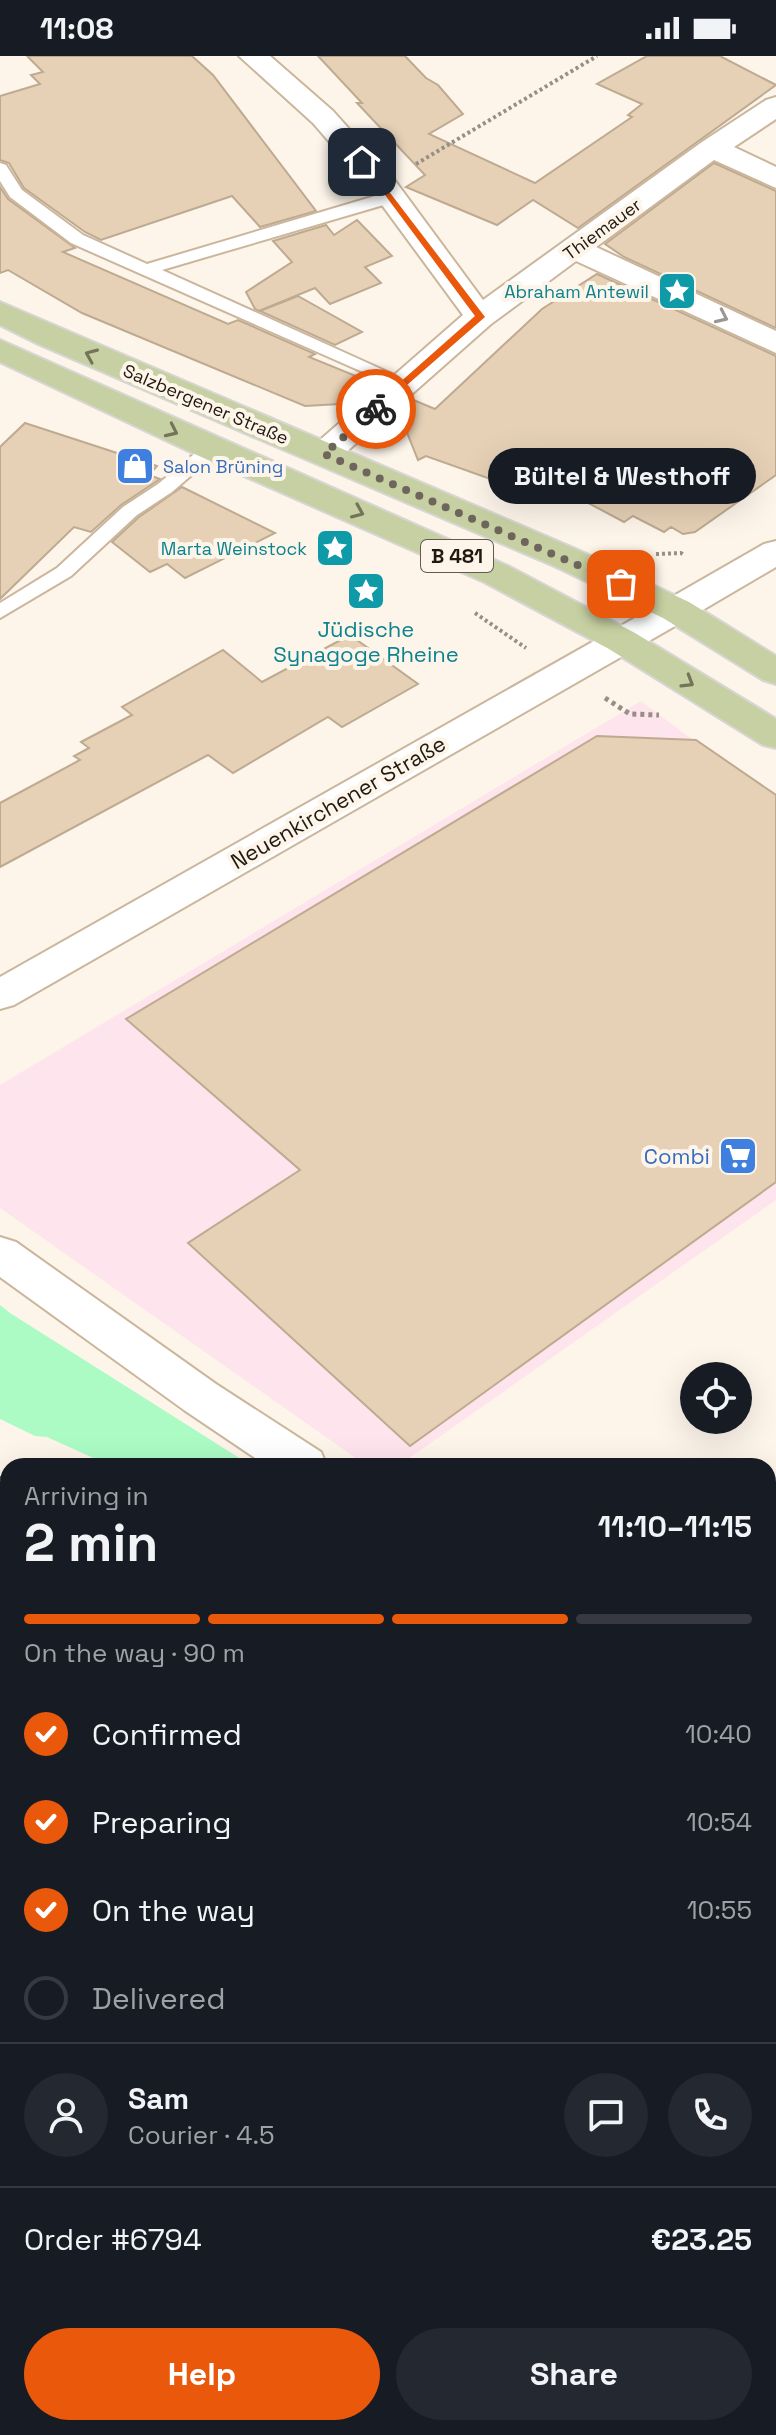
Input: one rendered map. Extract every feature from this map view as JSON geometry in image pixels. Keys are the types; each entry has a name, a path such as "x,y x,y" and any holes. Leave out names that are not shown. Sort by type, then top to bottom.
{"main road":[{"name":"Salzbergener Straße","path":"0,312 49,337 566,558 676,610"},
{"name":"Salzbergener Straße","path":"0,350 211,449 496,574 622,641"},
{"name":"B 481","path":"676,610 776,672"},
{"name":"B 481","path":"622,641 776,736"}],"street":[{"path":"253,56 323,117 386,190 480,317"},
{"name":"Thiemauer","path":"324,454 480,317 712,148 776,106"},
{"path":"712,148 776,179"},
{"path":"575,249 776,343"},
{"name":"Neuenkirchener Straße","path":"0,995 776,552"},
{"path":"0,1254 200,1397 292,1458"}],"lane":[{"path":"0,168 16,193 77,239 405,384"},
{"path":"144,270 386,190"},
{"path":"0,612 64,572 130,511 165,488 211,449"}],"path":[{"path":"386,190 597,56"}],"shaded area":[{"path":"641,701 776,802 776,1200 409,1458 356,1458 0,1208 0,1085"}],"green space":[{"path":"0,1305 239,1458 93,1458 0,1419"}],"building":[{"path":"27,56 192,56 213,75 316,211 260,227 232,196 101,240 85,232 24,188 9,163 0,160 0,96 40,84 31,75 43,72"},
{"path":"318,56 405,56 426,78 438,85 463,114 429,134 535,183 632,117 628,115 642,104 597,84 647,56 720,56 776,85 578,228 533,200 497,225 406,187 425,175 357,103 362,103"},
{"path":"714,163 776,191 776,328 624,257 605,244"},
{"path":"0,187 8,199 75,248 63,252 228,324 238,320 315,354 309,357 378,385 357,403 305,406 82,313 8,270 0,273"},
{"path":"357,220 392,256 365,267 381,283 330,304 315,288 259,311 255,309 246,292 292,262 273,241 326,225 334,235"},
{"path":"597,274 776,356 776,475 695,532 683,534 671,527 664,532 633,516 624,522 528,471 513,487 426,456 418,460 398,410 411,399 435,409 542,309"},
{"path":"298,296 362,332 335,345 260,311"},
{"path":"25,423 157,466 149,475 160,479 121,505 91,532 74,527 0,599 0,447"},
{"path":"182,487 275,533 185,578 167,564 150,572 112,542 139,517"},
{"path":"350,635 418,684 342,727 328,717 233,773 208,755 0,867 0,803 80,760 74,756 89,748 81,742 132,715 122,707 223,650 262,682"},
{"path":"597,736 696,740 776,795 776,1182 410,1446 188,1243 300,1170 126,1019"}],"way so far":[{"path":"376,409 324,454 621,584"}],"place":[{"name":"Abraham Antewil","path":"677,291"},
{"name":"Salon Brüning","path":"135,466"},
{"name":"Marta Weinstock","path":"335,548"},
{"name":"Bültel & Westhoff","path":"621,584"},
{"name":"Jüdische Synagoge Rheine","path":"366,591"},
{"name":"Combi","path":"738,1156"}],"route":[{"path":"362,162 382,184 480,317 376,409"}]}
